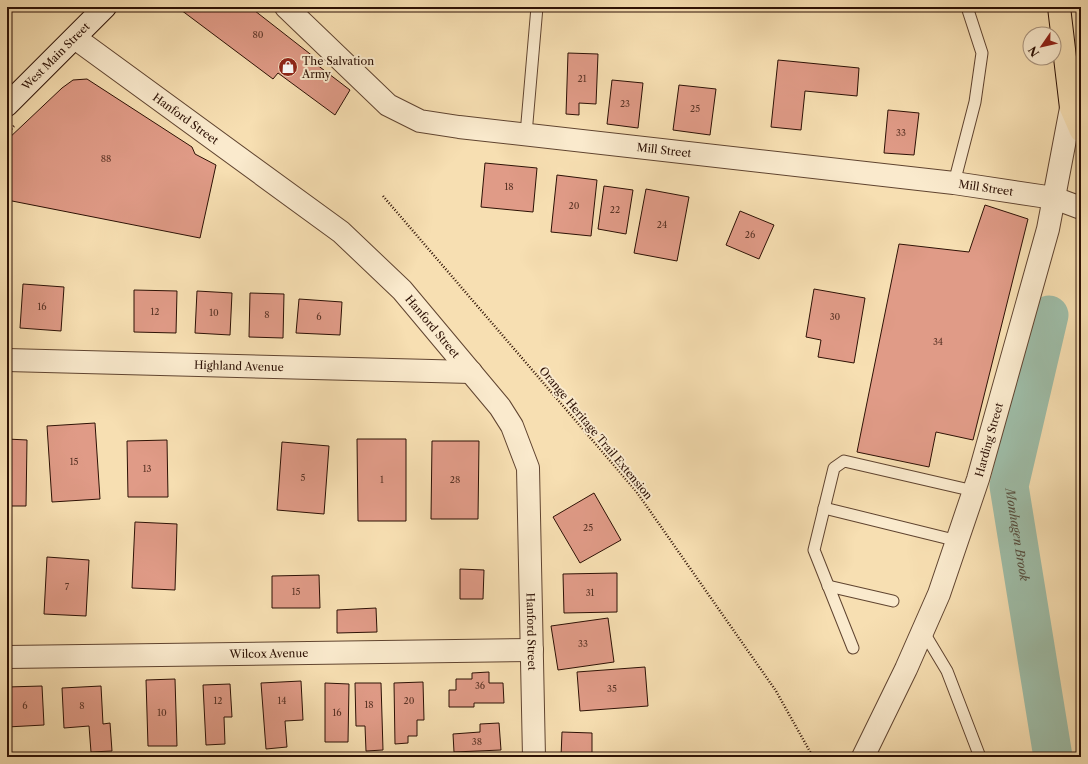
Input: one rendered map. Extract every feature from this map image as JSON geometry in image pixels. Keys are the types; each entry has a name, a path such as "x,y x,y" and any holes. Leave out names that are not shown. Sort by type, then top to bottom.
{"main road":[{"path":"1059,7 1071,108 1081,131"}],"street":[{"name":"West Main Street","path":"7,105 105,7"},
{"name":"Mill Street","path":"286,7 388,105 420,121 954,183 1054,198 1081,208"},
{"name":"Hanford Street","path":"75,38 341,232 402,290 500,407 512,426 528,468 534,757"},
{"name":"Harding Street","path":"863,757 882,720 923,631 939,594 958,541 974,491 1048,229 1071,108"},
{"name":"Highland Avenue","path":"7,360 471,372"},
{"name":"Wilcox Avenue","path":"7,657 532,650"}],"lane":[{"path":"526,134 537,7"},
{"path":"954,183 975,102 982,53 967,7"},
{"path":"853,648 814,550 834,468 844,461 974,491"},
{"path":"824,508 958,541"},
{"path":"828,586 893,601"},
{"path":"923,631 947,671 980,757"}],"path":[{"name":"Orange Heritage Trail Extension","path":"383,196 636,491 776,691 813,757"}],"building":[{"name":"The Salvation Army","path":"177,7 250,7 314,57 312,61 350,90 335,115 278,73 273,79"},
{"path":"568,53 598,54 596,104 579,103 579,115 566,114"},
{"path":"778,60 859,68 857,96 805,91 801,130 771,127"},
{"path":"87,79 192,147 195,154 216,165 200,238 7,200 7,140 62,88 73,80"},
{"path":"612,80 643,83 638,128 607,124"},
{"path":"679,85 716,89 710,135 673,130"},
{"path":"888,110 919,113 914,155 884,153"},
{"path":"485,163 537,168 533,212 481,207"},
{"path":"557,175 597,180 591,236 551,232"},
{"path":"604,186 633,190 626,234 598,229"},
{"path":"646,189 689,197 677,261 634,253"},
{"path":"985,205 1028,219 973,440 936,432 929,467 857,452 899,244 969,252"},
{"path":"740,211 774,225 759,259 726,245"},
{"path":"23,284 64,287 61,331 20,328"},
{"path":"814,289 865,298 854,363 818,357 821,340 806,337"},
{"path":"134,290 177,291 176,333 134,332"},
{"path":"197,291 232,293 230,335 195,333"},
{"path":"250,293 284,294 283,338 249,337"},
{"path":"299,299 342,302 340,335 296,333"},
{"path":"95,423 100,499 52,502 47,426"},
{"path":"7,439 27,440 26,506 7,506"},
{"path":"357,439 406,439 406,521 358,521"},
{"path":"167,440 168,497 128,497 127,441"},
{"path":"432,441 479,441 478,519 431,519"},
{"path":"282,442 329,446 324,514 277,510"},
{"path":"594,493 621,540 580,563 553,517"},
{"path":"135,522 177,524 175,590 132,588"},
{"path":"47,557 89,560 86,616 44,614"},
{"path":"460,569 484,570 483,599 460,599"},
{"path":"617,573 617,612 564,613 563,574"},
{"path":"319,575 320,608 272,608 272,576"},
{"path":"376,608 377,632 337,633 337,610"},
{"path":"608,618 614,662 558,670 551,626"},
{"path":"645,667 648,706 580,711 577,672"},
{"path":"489,672 489,683 503,683 504,703 474,703 474,707 449,707 449,690 456,690 456,679 472,679 472,673"},
{"path":"175,679 177,746 148,746 146,680"},
{"path":"301,681 303,720 285,721 287,747 266,749 261,683"},
{"path":"423,682 424,720 417,720 417,736 408,736 408,743 395,744 394,683"},
{"path":"325,683 349,684 348,742 325,742"},
{"path":"355,683 381,683 383,750 366,751 365,726 356,726"},
{"path":"230,684 232,717 224,717 225,744 206,745 203,685"},
{"path":"42,686 44,725 7,727 7,687"},
{"path":"101,686 103,724 110,723 112,751 91,752 89,726 64,728 62,688"},
{"path":"499,723 501,750 454,752 453,734 480,732 480,724"},
{"path":"562,732 592,733 592,757 561,757"},
{"path":"53,754 53,757 35,757 35,755"}],"waterway":[{"name":"Monhagen Brook","path":"1049,315 1009,486 1053,757"}],"place":[{"name":"The Salvation Army","path":"288,67"}]}
